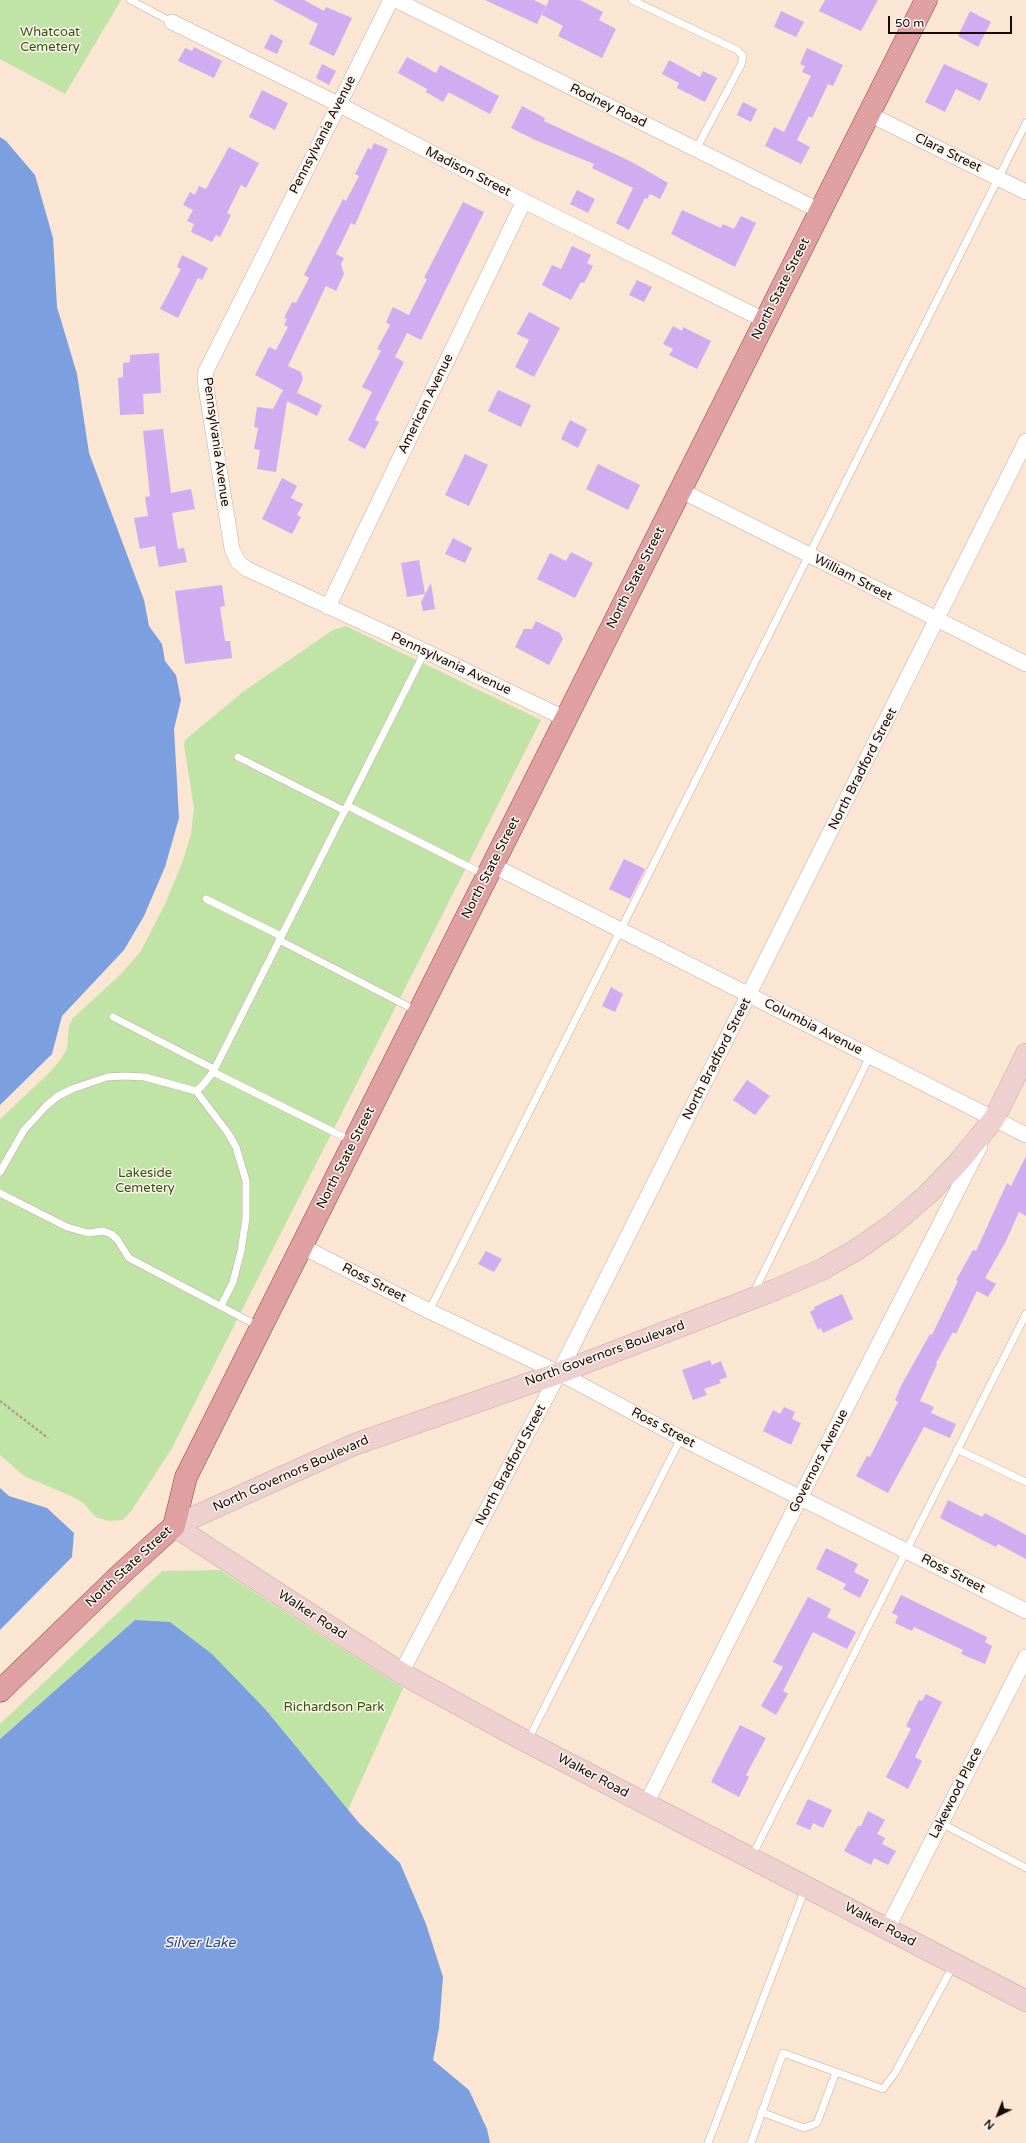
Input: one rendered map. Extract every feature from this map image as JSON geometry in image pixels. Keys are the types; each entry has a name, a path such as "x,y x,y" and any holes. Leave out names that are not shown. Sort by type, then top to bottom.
{"main road":[{"name":"North State Street","path":"0,1691 122,1573 174,1526 186,1476 926,0"},
{"name":"North Governors Boulevard","path":"174,1526 353,1445 559,1373 750,1300 820,1270 856,1250 892,1225 928,1194 952,1169 994,1118 1026,1054"},
{"name":"Walker Road","path":"174,1526 402,1673 527,1742 1026,2001"}],"street":[{"name":"Pennsylvania Avenue","path":"391,0 209,361 206,371 205,381 234,556 238,562 247,569 425,651 566,719"},
{"name":"Rodney Road","path":"396,0 820,211"},
{"name":"Madison Street","path":"172,22 338,104 524,201 766,321"},
{"name":"Clara Street","path":"869,114 1026,192"},
{"name":"American Avenue","path":"328,607 524,201"},
{"name":"North Bradford Street","path":"402,1673 559,1373 938,621 1026,441"},
{"name":"William Street","path":"680,490 1026,664"},
{"name":"Columbia Avenue","path":"489,871 620,930 1026,1135"},
{"name":"Governors Avenue","path":"646,1804 994,1118"},
{"name":"Ross Street","path":"301,1246 429,1311 559,1373 680,1438 1026,1611"},
{"name":"Lakewood Place","path":"887,1929 1026,1657"}],"lane":[{"path":"130,0 172,22"},
{"path":"632,0 737,50 743,56 741,65 696,149"},
{"path":"429,1311 1026,123"},
{"path":"196,1091 202,1086 213,1070 425,651"},
{"path":"238,757 346,808 489,871"},
{"path":"206,899 418,1012"},
{"path":"113,1017 354,1142"},
{"path":"750,1300 870,1056"},
{"path":"0,1172 24,1130 46,1106 58,1096 72,1089 106,1077 125,1076 145,1077 196,1091 228,1133 241,1161 246,1181 246,1218 241,1251 233,1282 221,1306"},
{"path":"0,1193 67,1227 88,1233 103,1231 111,1234 117,1239 129,1258 260,1327"},
{"path":"751,1858 1026,1314"},
{"path":"527,1742 680,1438"},
{"path":"957,1450 1026,1482"},
{"path":"941,1823 1026,1868"},
{"path":"708,2143 806,1887"},
{"path":"751,2143 783,2053 883,2089 895,2073 954,1964"},
{"path":"761,2112 804,2128 817,2123 836,2072"}],"path":[{"path":"0,1401 48,1438"}],"green space":[{"name":"Whatcoat Cemetery","path":"0,0 121,0 65,94 0,59"},
{"name":"Lakeside Cemetery","path":"346,626 541,720 172,1448 132,1510 123,1520 108,1521 96,1517 83,1503 71,1496 24,1476 0,1455 0,1119 48,1074 60,1060 67,1049 69,1026 73,1018 121,974 141,951 165,904 182,863 191,834 194,808 184,745 185,740 244,691 333,630"},
{"name":"Richardson Park","path":"220,1570 403,1688 348,1810 266,1710 135,1620 0,1739 0,1724 162,1571"}],"water":[{"path":"0,137 6,141 35,175 53,238 57,307 77,374 89,453 144,600 149,626 162,644 165,661 176,675 181,700 174,729 179,818 165,867 144,916 124,950 62,1016 52,1054 0,1105"},
{"path":"0,1488 9,1496 47,1508 74,1533 72,1557 0,1630"},
{"name":"Silver Lake","path":"135,1620 170,1622 212,1654 266,1710 359,1823 400,1863 426,1924 443,1977 439,2028 433,2060 469,2090 487,2129 490,2143 0,2143 0,1739"}],"building":[{"path":"273,0 304,0 324,11 326,7 352,18 334,56 309,44 318,24"},
{"path":"485,0 534,0 546,6 537,24"},
{"path":"549,0 580,0 603,12 599,20 616,29 602,58 558,36 563,26 542,15"},
{"path":"825,0 878,0 861,31 819,11"},
{"path":"781,11 804,22 796,37 774,27"},
{"path":"970,11 991,22 978,47 958,36"},
{"path":"271,34 283,41 277,54 264,48"},
{"path":"194,47 222,61 214,78 178,61 185,48 192,51"},
{"path":"807,48 843,65 833,86 828,84 812,118 809,116 797,140 810,147 801,164 765,146 774,127 784,132 811,76 802,72 805,66 800,64"},
{"path":"407,57 436,73 440,65 499,96 490,114 450,93 448,93 443,102 426,92 427,89 398,73"},
{"path":"669,60 700,77 703,71 717,78 705,102 677,88 679,83 662,74"},
{"path":"322,64 336,71 329,85 316,78"},
{"path":"944,64 988,84 980,101 956,89 945,112 925,102"},
{"path":"262,90 288,103 275,130 249,117"},
{"path":"743,102 757,109 751,122 737,115"},
{"path":"522,106 545,118 544,121 632,162 668,183 660,199 650,194 647,199 645,198 629,230 616,223 633,188 592,168 594,164 535,140 511,128"},
{"path":"374,143 388,149 355,225 351,223 336,254 344,258 341,264 344,274 336,291 326,286 288,366 301,372 303,379 297,393 322,405 317,416 287,401 276,472 257,469 260,450 254,449 258,428 254,427 257,407 273,409 283,390 255,375 269,347 276,350 288,327 284,325 287,319 284,318 292,302 296,303 309,278 304,275 343,199 346,201 359,176 355,174 368,148 371,150"},
{"path":"229,147 259,163 246,188 241,185 227,213 231,215 220,237 216,235 212,242 191,232 194,224 187,221 193,210 183,205 190,192 195,195 199,186 206,189"},
{"path":"577,190 595,199 588,213 570,204"},
{"path":"463,202 484,212 421,340 407,333 395,357 404,362 375,420 379,422 365,449 348,440 372,392 362,387 381,351 377,349 390,325 386,322 393,307 409,315 427,279 424,278"},
{"path":"682,210 721,228 723,224 734,229 741,216 756,223 735,267 671,234"},
{"path":"572,246 591,255 587,263 593,266 584,283 581,282 571,300 542,285 552,265 561,269"},
{"path":"182,255 208,268 202,280 198,278 178,318 160,309 181,269 177,267"},
{"path":"637,280 652,287 644,302 629,295"},
{"path":"529,312 560,328 534,377 515,367 529,340 517,334"},
{"path":"673,326 682,331 683,327 711,341 697,369 669,355 673,349 663,344"},
{"path":"159,353 161,393 143,394 144,414 120,415 118,378 123,377 123,363 130,362 130,355"},
{"path":"498,390 531,405 521,427 488,411"},
{"path":"570,420 587,429 578,448 561,439"},
{"path":"163,429 171,493 191,489 195,509 172,513 178,549 184,548 187,562 159,567 155,546 140,549 134,518 148,516 145,497 150,496 143,431"},
{"path":"465,454 488,465 469,506 445,495"},
{"path":"598,464 640,485 628,510 586,489"},
{"path":"282,478 297,486 291,498 303,504 297,515 301,517 292,534 262,519"},
{"path":"453,538 472,548 465,563 445,554"},
{"path":"571,552 593,563 575,598 537,579 550,553 566,561"},
{"path":"419,560 425,594 407,597 401,563"},
{"path":"431,583 435,609 423,611 421,602"},
{"path":"222,585 225,606 220,607 225,641 230,641 232,658 185,664 175,591"},
{"path":"536,621 560,633 563,639 549,665 515,647 524,629 532,629"},
{"path":"624,859 645,869 630,899 609,889"},
{"path":"611,987 623,994 615,1012 602,1006"},
{"path":"747,1080 770,1096 755,1115 733,1100"},
{"path":"1026,1156 1026,1216 1019,1212 1005,1243 985,1278 996,1284 988,1297 977,1291 956,1334 953,1332 936,1363 937,1364 920,1401 934,1407 931,1413 956,1424 950,1438 924,1427 888,1493 856,1476 867,1456 870,1457 898,1402 895,1400 902,1384 930,1334 932,1335 958,1281 956,1280 973,1250 976,1251 1007,1183 1011,1186"},
{"path":"486,1251 502,1259 494,1272 478,1264"},
{"path":"842,1294 853,1319 823,1333 821,1328 818,1330 810,1312 815,1309 814,1307"},
{"path":"710,1360 712,1365 721,1361 727,1377 719,1380 721,1383 704,1389 707,1395 693,1400 682,1370"},
{"path":"784,1407 795,1412 792,1419 801,1423 791,1445 763,1431 773,1410 780,1414"},
{"path":"948,1500 982,1517 985,1513 1026,1535 1026,1559 998,1544 996,1547 940,1518"},
{"path":"826,1548 858,1564 854,1572 869,1580 860,1598 843,1589 846,1584 816,1569"},
{"path":"901,1595 987,1637 985,1642 992,1646 985,1664 961,1654 963,1650 914,1627 912,1631 895,1623 898,1616 892,1613"},
{"path":"808,1597 831,1609 827,1617 856,1632 847,1649 813,1632 783,1691 788,1694 776,1715 761,1706 783,1667 773,1662"},
{"path":"926,1694 942,1702 915,1757 922,1761 908,1789 886,1777 911,1729 906,1726 919,1700 922,1701"},
{"path":"740,1725 766,1738 746,1775 749,1777 739,1797 711,1782"},
{"path":"808,1799 832,1810 823,1828 813,1823 810,1830 796,1824"},
{"path":"868,1811 885,1820 877,1834 885,1838 882,1844 896,1851 888,1865 874,1858 871,1865 844,1851 858,1826 861,1826"}]}
